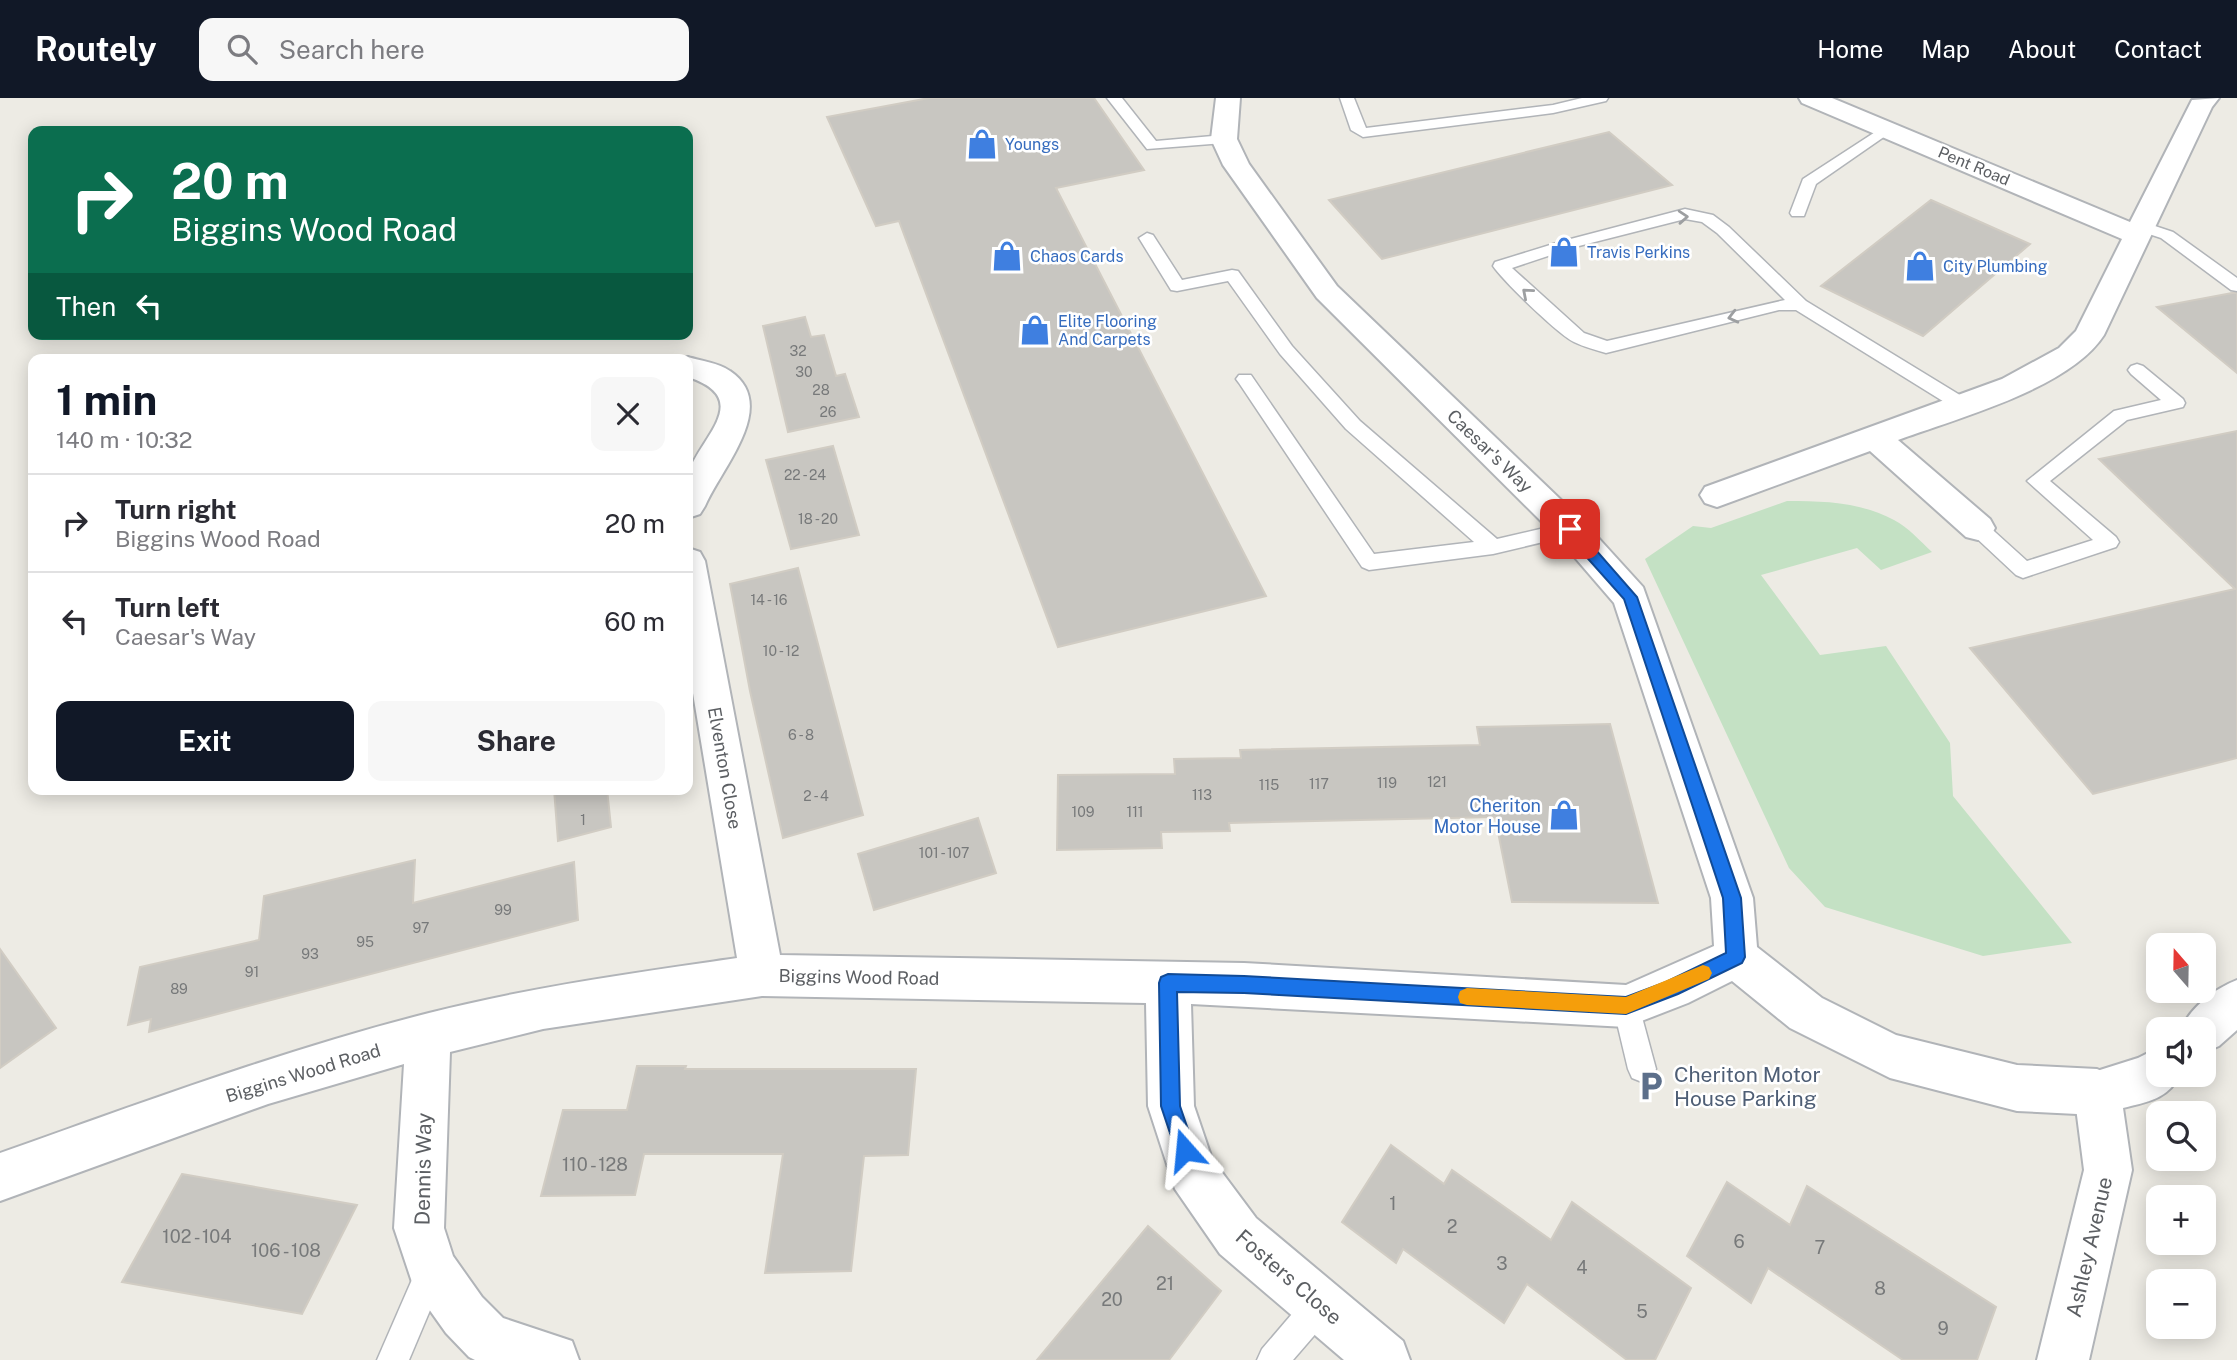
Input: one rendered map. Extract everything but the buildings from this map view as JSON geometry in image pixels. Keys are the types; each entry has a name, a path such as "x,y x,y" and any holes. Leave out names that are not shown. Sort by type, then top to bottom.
{"street":[{"path":"1224,139 1228,98"},
{"name":"Pent Road","path":"1811,98 2140,231"},
{"path":"1717,495 2012,386 2070,355 2089,335 2201,105 2207,98"},
{"name":"Caesar's Way","path":"1224,139 1236,165 1327,292 1570,529 1630,597 1732,898 1736,957"},
{"path":"693,368 704,370 727,382 737,401 731,431 693,492"},
{"path":"1873,436 1978,528"},
{"name":"Elventon Close","path":"693,589 762,975"},
{"path":"1736,957 1806,1013 1890,1056 2017,1088 2096,1092 2146,1079"},
{"name":"Biggins Wood Road","path":"0,1177 268,1081 428,1035 543,1008 762,975 1244,984 1626,1006 1672,988 1736,957"},
{"name":"Fosters Close","path":"1168,983 1171,1106 1192,1172 1238,1236 1384,1360"},
{"path":"2216,1020 2237,1001"},
{"name":"Dennis Way","path":"428,1035 419,1228 432,1269 464,1315 487,1339 553,1360"},
{"name":"Ashley Avenue","path":"2063,1360 2108,1170 2096,1092"}],"lane":[{"path":"1114,98 1153,146 1224,139"},
{"path":"1347,98 1358,130 1363,133 1553,109 1601,98"},
{"path":"1798,213 1809,182 1886,130"},
{"path":"1800,305 1779,305 1606,347 1578,337 1501,266 1569,244 1685,214 1707,218 1723,230 1800,305 1961,404"},
{"path":"2140,231 2167,235 2237,286"},
{"path":"1147,238 1177,286 1232,275 1286,350 1353,425 1493,547"},
{"path":"1978,528 2023,570 2109,542 2037,481 2121,415 2176,403 2137,370"},
{"path":"1245,379 1370,562 1493,547 1570,529"},
{"path":"1626,1006 1642,1069"},
{"path":"393,1360 432,1269"},
{"path":"1273,1360 1320,1305"}],"green space":[{"path":"1787,501 1829,502 1868,509 1899,523 1932,552 1881,570 1857,548 1761,575 1820,655 1886,646 1950,743 1953,796 2072,943 1983,956 1825,907 1789,868 1645,559 1693,526 1711,528"}],"slow traffic":[{"path":"1467,997 1626,1006 1703,973"}],"place":[{"name":"Youngs","path":"982,144"},
{"name":"Travis Perkins","path":"1564,252"},
{"name":"Chaos Cards","path":"1007,256"},
{"name":"City Plumbing","path":"1920,266"},
{"name":"Elite Flooring And Carpets","path":"1035,330"},
{"name":"Cheriton Motor House","path":"1564,815"},
{"name":"Cheriton Motor House Parking","path":"1651,1086"}],"route":[{"path":"1185,1150 1171,1106 1168,983 1244,984 1626,1006 1672,988 1736,957 1732,898 1630,597 1570,529"}]}
